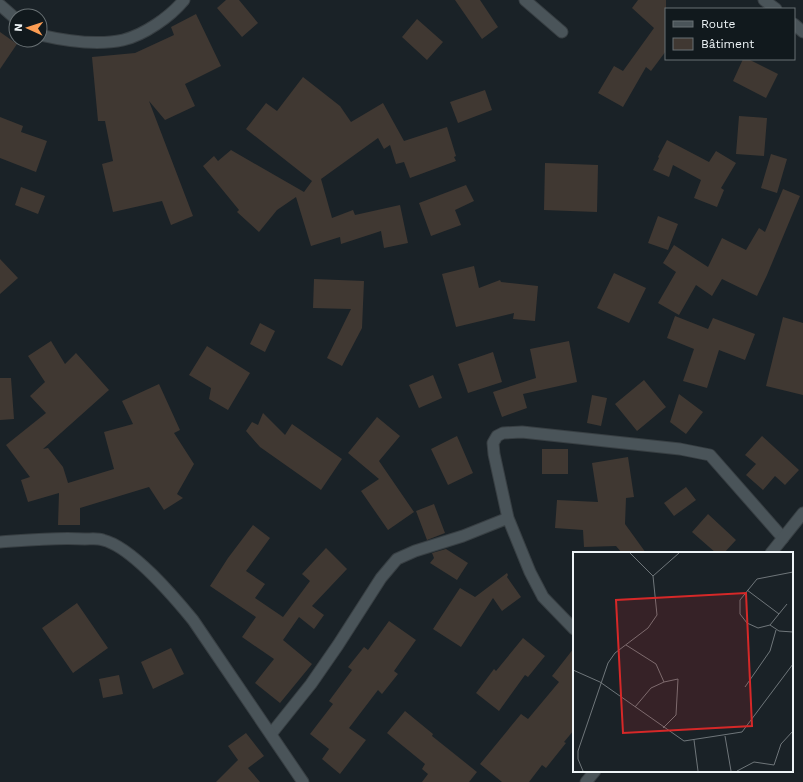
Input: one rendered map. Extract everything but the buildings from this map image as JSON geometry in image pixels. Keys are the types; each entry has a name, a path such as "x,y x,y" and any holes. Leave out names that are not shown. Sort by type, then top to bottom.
{"street":[{"path":"48,36 67,40 97,42 123,40 143,32 164,19 184,0"},
{"path":"524,0 562,32"},
{"path":"764,0 775,8"},
{"path":"0,5 8,12"},
{"path":"795,25 803,32"},
{"path":"573,628 543,597 527,565 508,518 496,468 493,443 497,436 503,433 522,432 680,448 710,455 783,538"},
{"path":"772,552 803,513"},
{"path":"271,734 311,684 381,578 397,559 415,551 470,534 508,518"},
{"path":"0,542 81,539 103,540 120,547 157,579 185,610 303,782"},
{"path":"586,782 594,772"}]}
